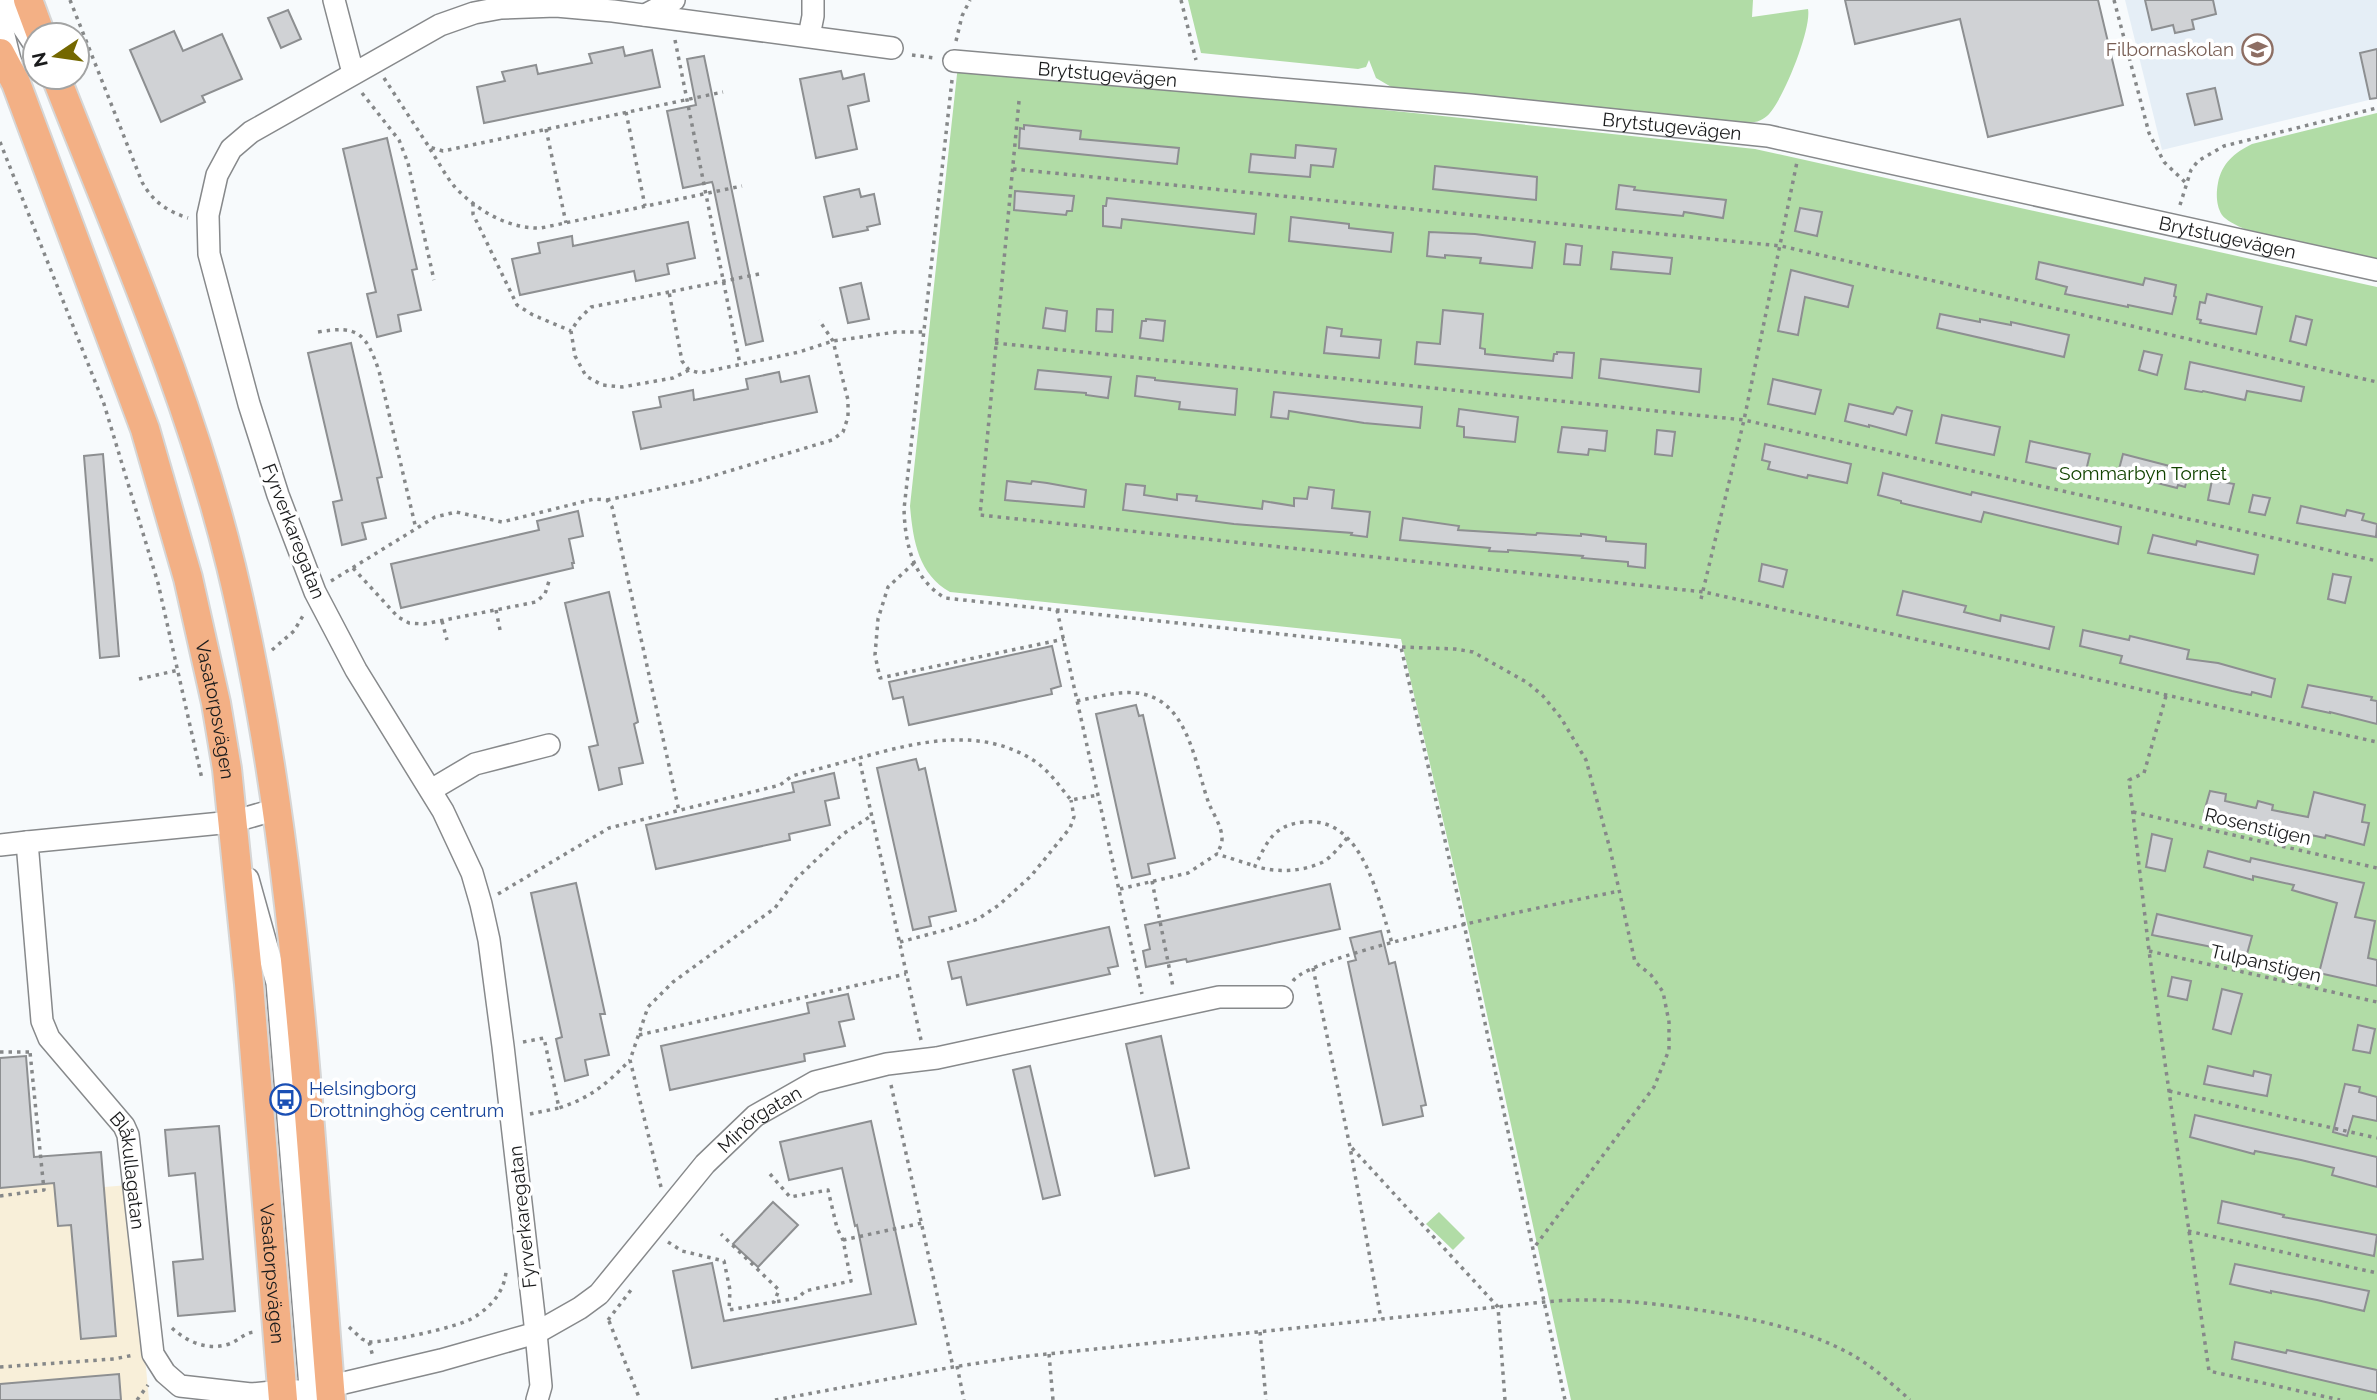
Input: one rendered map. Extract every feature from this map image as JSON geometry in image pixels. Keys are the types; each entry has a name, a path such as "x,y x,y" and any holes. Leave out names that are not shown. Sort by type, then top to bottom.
{"main road":[{"path":"29,0 36,21"},
{"name":"Vasatorpsvägen","path":"0,52 16,83 127,378 172,513 213,690 227,769 265,1161 282,1395"},
{"path":"61,91 162,347 214,503 258,695 277,809 297,983 321,1395"}],"street":[{"path":"5,0 21,24"},
{"path":"334,0 351,74"},
{"path":"809,36 813,0"},
{"name":"Fyrverkaregatan","path":"537,1400 541,1387 536,1333 503,1045 489,940 481,904 463,853 431,790 356,670 315,592 278,495 215,282 208,247 209,202 225,157 236,143 269,121 440,25 474,13 519,6 614,5 645,15 675,10 809,36 892,48"},
{"path":"0,19 16,83"},
{"name":"Brytstugevägen","path":"954,61 1470,105 1768,136 2377,270"},
{"path":"431,790 475,764 549,745"},
{"path":"0,845 232,822 277,809"},
{"path":"152,1352 165,1373 180,1386 251,1394 321,1395 285,1080 277,983 232,822"},
{"name":"Blåkullagatan","path":"27,842 41,1021 49,1038 124,1126 128,1135 152,1352"},
{"path":"285,1080 297,983"},
{"name":"Minörgatan","path":"321,1395 536,1333 580,1308 599,1294 705,1164 755,1116 815,1082 887,1064 925,1059 1219,997 1282,997"}],"path":[{"path":"70,0 147,191 157,203 172,212 207,224"},
{"path":"970,0 956,38 904,509 907,538 914,564 926,583 945,598 1401,647 1472,652 1528,684 1543,696 1561,718 1586,761 1635,962 1651,975 1663,992 1669,1022 1669,1050 1662,1074 1654,1087 1533,1249"},
{"path":"1181,0 1202,83"},
{"path":"2114,0 2149,134 2164,162 2186,183"},
{"path":"675,10 675,43 740,364"},
{"path":"892,48 894,52 954,61"},
{"path":"374,62 454,185 472,203 503,222 523,228 541,228 741,186"},
{"path":"351,74 399,140 408,163 435,280"},
{"path":"429,147 443,151 723,92"},
{"path":"1019,101 980,515 1703,592 2377,742"},
{"path":"2174,226 2186,183 2198,161 2224,146 2377,108"},
{"path":"626,112 645,206"},
{"path":"546,129 566,223"},
{"path":"0,142 104,404 158,583 202,780"},
{"path":"1701,599 1744,420 1801,143"},
{"path":"1013,169 1781,246 2377,382"},
{"path":"472,203 473,214 517,305 571,331"},
{"path":"689,370 673,378 622,387 602,385 586,376 575,356 571,331 591,307 759,274"},
{"path":"669,292 682,361 689,370 700,373 799,352 833,341 896,332 924,332"},
{"path":"315,592 435,517 456,513 502,522 594,499 607,500 696,481 832,440 843,432 848,417 848,400 833,341 819,320"},
{"path":"318,332 343,328 360,335 372,350 416,529"},
{"path":"995,343 1744,420 2377,561"},
{"path":"607,500 612,508 679,811"},
{"path":"914,564 888,587 878,619 875,654 880,678 1064,639"},
{"path":"353,568 398,617 409,623 424,624 536,602 545,594 549,582"},
{"path":"496,610 500,630"},
{"path":"1057,610 1146,1013"},
{"path":"442,621 447,640"},
{"path":"1401,647 1464,924 1565,1400"},
{"path":"1077,701 1126,692 1142,693 1159,700 1173,713 1192,749 1204,789 1221,830 1223,842 1217,854 1188,873 1119,889"},
{"path":"2166,695 2144,774 2129,780 2149,951 2209,1371 2340,1400"},
{"path":"481,904 609,828 780,785 792,776 915,743 942,739 980,741 1010,748 1036,762 1071,800 1074,817 1070,828 1031,876 999,905 978,919 900,942"},
{"path":"859,758 925,1059"},
{"path":"1071,800 1098,795"},
{"name":"Rosenstigen","path":"2133,813 2377,868"},
{"path":"511,1118 581,1101 609,1082 630,1060 648,1007 673,982 775,908 796,879 843,834 872,816"},
{"path":"1255,866 1276,830 1294,823 1318,821 1342,832 1358,849 1368,871 1392,943"},
{"path":"1217,854 1271,871 1294,870 1322,862 1347,838"},
{"path":"1152,881 1177,1006"},
{"path":"1282,997 1297,975 1333,960 1464,924 1619,891"},
{"name":"Tulpanstigen","path":"2149,951 2377,1002"},
{"path":"1313,968 1350,1147 1381,1319"},
{"path":"638,1035 906,974"},
{"path":"503,1045 544,1038 559,1108"},
{"path":"0,1052 30,1052 44,1191 0,1196"},
{"path":"630,1060 658,1181 669,1208"},
{"path":"880,1084 891,1082 964,1400"},
{"path":"2169,1091 2377,1138"},
{"path":"1350,1147 1498,1307 1505,1400"},
{"path":"662,1250 668,1241 682,1251 724,1261 730,1290 729,1310 798,1298 805,1291 851,1281 843,1240 837,1228 828,1190 790,1197 770,1174"},
{"path":"843,1240 922,1223"},
{"path":"2188,1231 2377,1273"},
{"path":"721,1234 779,1290 774,1302"},
{"path":"369,1342 391,1340 470,1320 493,1303 505,1282 507,1269"},
{"path":"608,1320 635,1286"},
{"path":"599,1294 640,1400"},
{"path":"775,1400 955,1366 1049,1354 1593,1299 1717,1313 1787,1328 1849,1353 1910,1400"},
{"path":"168,1322 173,1330 189,1342 209,1346 228,1344 248,1333 259,1331"},
{"path":"1260,1332 1266,1400"},
{"path":"0,1367 114,1359 152,1352"},
{"path":"1049,1354 1053,1400"}],"shaded area":[{"name":"Filbornaskolan","path":"2125,0 2377,0 2377,98 2162,150"},
{"path":"26,1056 34,1157 101,1152 104,1187 129,1185 149,1400 0,1400 0,1058"}],"green space":[{"path":"1188,0 1753,0 1752,17 1808,9 1808,19 1795,65 1780,97 1767,116 1746,123 1393,88 1376,78 1369,60 1366,67 1358,69 1201,53"},
{"name":"Sommarbyn Tornet","path":"958,65 1755,149 2377,287 2377,1400 1571,1400 1469,932 1401,639 950,592 939,585 924,566 913,531 910,506"},
{"path":"2377,113 2377,261 2271,238 2249,231 2222,215 2217,199 2220,176 2230,159 2240,151 2252,144"},
{"path":"1439,1212 1465,1238 1453,1250 1426,1224"}],"building":[{"path":"1845,0 2098,0 2123,105 1988,137 1960,19 1855,44"},
{"path":"2145,0 2213,0 2216,14 2192,20 2194,29 2175,33 2173,25 2152,30"},
{"path":"288,10 301,39 281,48 268,18"},
{"path":"174,31 183,51 222,34 242,79 202,96 205,102 161,122 130,50"},
{"path":"623,47 625,56 652,50 660,87 484,123 477,87 505,81 502,72 536,65 538,74 592,63 589,54"},
{"path":"2377,49 2377,98 2370,99 2360,53"},
{"path":"704,56 763,341 746,345 712,182 683,188 667,111 696,105 687,59"},
{"path":"841,71 843,79 864,74 869,101 848,106 857,149 816,158 800,79"},
{"path":"2215,88 2222,119 2195,125 2187,94"},
{"path":"1024,125 1081,131 1080,139 1179,148 1177,164 1019,148 1020,128 1024,129"},
{"path":"387,138 417,269 412,270 421,310 398,315 401,331 377,337 367,294 376,292 343,149"},
{"path":"1296,145 1336,149 1333,167 1311,165 1310,177 1249,172 1251,154 1295,158"},
{"path":"1435,166 1537,177 1536,200 1433,189"},
{"path":"1619,185 1635,187 1634,190 1726,200 1723,218 1684,212 1683,216 1616,209"},
{"path":"859,189 861,197 874,194 880,224 867,227 868,230 833,237 824,197"},
{"path":"1015,191 1074,196 1072,211 1067,211 1066,215 1014,210"},
{"path":"1107,198 1256,214 1254,234 1122,219 1121,228 1103,226 1103,206 1106,206"},
{"path":"1800,208 1822,212 1817,236 1795,231"},
{"path":"1291,217 1393,233 1391,252 1289,241"},
{"path":"688,222 695,258 667,264 669,274 636,281 634,271 520,295 512,259 540,253 538,243 572,236 573,246"},
{"path":"1429,232 1475,234 1535,242 1532,268 1480,263 1481,258 1427,256"},
{"path":"1566,244 1582,246 1580,265 1564,264"},
{"path":"1613,252 1672,258 1670,274 1611,269"},
{"path":"2039,262 2143,285 2145,278 2176,285 2172,314 2065,294 2067,287 2036,279"},
{"path":"1791,270 1853,286 1848,307 1805,297 1798,335 1778,331"},
{"path":"861,283 869,319 848,323 840,288"},
{"path":"2207,294 2262,307 2256,334 2200,323 2201,320 2197,319 2200,302 2205,303"},
{"path":"1046,308 1067,311 1065,331 1043,328"},
{"path":"1097,309 1113,310 1112,332 1096,331"},
{"path":"1443,310 1483,314 1480,348 1485,349 1485,354 1553,361 1557,352 1574,353 1572,378 1415,364 1417,342 1440,344"},
{"path":"1940,314 1980,322 1980,319 2011,325 2011,322 2069,335 2064,357 1937,328"},
{"path":"2296,316 2312,320 2306,345 2290,341"},
{"path":"1142,321 1165,321 1163,341 1140,338"},
{"path":"1327,327 1342,329 1341,336 1381,340 1379,358 1324,353"},
{"path":"351,343 382,477 377,478 386,518 362,523 366,539 342,545 333,502 342,500 308,353"},
{"path":"2144,351 2162,355 2157,375 2139,370"},
{"path":"1601,359 1701,369 1699,392 1599,378"},
{"path":"2190,362 2304,387 2301,401 2247,391 2245,400 2185,389"},
{"path":"1038,370 1111,377 1108,398 1086,393 1035,389"},
{"path":"779,372 781,382 809,376 817,412 641,449 633,412 661,407 659,397 693,390 694,400 748,389 746,379"},
{"path":"1137,376 1237,389 1235,415 1179,409 1180,402 1135,396"},
{"path":"1773,379 1821,390 1815,414 1768,404"},
{"path":"1274,392 1422,407 1420,428 1364,423 1289,411 1288,419 1271,417"},
{"path":"1849,404 1893,414 1897,407 1912,411 1906,435 1845,421"},
{"path":"1459,409 1518,417 1515,442 1464,437 1464,427 1457,426"},
{"path":"1942,415 2000,427 1994,455 1936,443"},
{"path":"1562,427 1607,431 1605,451 1589,449 1588,455 1558,452"},
{"path":"1657,430 1675,432 1672,456 1655,454"},
{"path":"2030,441 2090,454 2085,475 2026,462"},
{"path":"1765,444 1851,464 1847,483 1768,469 1770,462 1762,460"},
{"path":"103,454 119,656 100,658 84,456"},
{"path":"2123,454 2189,471 2185,487 2178,485 2177,488 2118,473"},
{"path":"1883,473 2121,527 2118,544 1984,512 1981,522 1901,503 1878,495"},
{"path":"2212,480 2234,484 2229,504 2208,500"},
{"path":"1007,481 1031,484 1032,481 1086,490 1084,507 1005,500"},
{"path":"1126,484 1145,486 1144,495 1177,500 1177,494 1197,496 1196,501 1262,509 1263,501 1294,506 1294,498 1307,499 1309,487 1334,490 1332,508 1370,512 1367,537 1351,535 1352,533 1234,524 1123,510"},
{"path":"2253,495 2270,498 2265,515 2249,512"},
{"path":"2301,506 2345,516 2347,510 2364,514 2362,520 2377,524 2376,537 2297,523"},
{"path":"578,511 583,536 569,539 573,568 401,608 391,564 539,530 537,521"},
{"path":"1403,518 1459,526 1458,530 1536,535 1581,534 1606,537 1606,541 1646,544 1645,568 1628,566 1628,562 1582,558 1583,556 1489,551 1490,548 1400,540"},
{"path":"2153,535 2196,545 2197,541 2258,555 2254,574 2148,553"},
{"path":"1762,564 1787,570 1783,587 1759,581"},
{"path":"2333,574 2351,577 2345,603 2328,599"},
{"path":"1903,591 1966,606 1964,612 2000,621 2001,615 2054,627 2049,649 1897,615"},
{"path":"609,592 638,722 634,724 643,763 619,768 622,784 599,790 589,747 598,745 565,603"},
{"path":"2083,630 2129,640 2130,636 2189,650 2187,659 2218,663 2275,679 2271,697 2232,691 2120,663 2122,656 2080,646"},
{"path":"1052,646 1061,686 1051,689 1052,694 909,725 903,697 893,699 889,682"},
{"path":"2308,685 2372,697 2371,700 2377,701 2377,724 2302,707"},
{"path":"1136,705 1139,716 1143,715 1175,858 1148,864 1150,874 1132,878 1096,714"},
{"path":"916,759 919,770 925,768 956,911 929,917 931,926 913,930 877,768"},
{"path":"834,773 839,798 825,801 830,825 789,834 790,840 656,869 646,825 794,792 792,783"},
{"path":"2210,791 2226,794 2225,801 2256,808 2258,801 2273,805 2272,810 2308,817 2314,792 2365,805 2362,822 2369,823 2364,845 2326,835 2325,838 2204,812"},
{"path":"2152,834 2172,839 2165,871 2146,867"},
{"path":"2208,851 2250,862 2251,858 2364,883 2355,917 2375,921 2368,958 2377,960 2377,986 2319,973 2337,903 2292,890 2294,885 2253,876 2253,880 2204,867"},
{"path":"576,883 605,1014 600,1014 609,1055 585,1060 588,1075 565,1081 556,1039 562,1037 531,893"},
{"path":"1330,884 1340,929 1187,962 1186,959 1146,967 1143,951 1150,949 1145,925"},
{"path":"2157,914 2252,936 2247,954 2152,935"},
{"path":"1109,927 1118,966 1108,968 1110,974 967,1005 961,977 952,979 948,962"},
{"path":"1381,931 1389,964 1395,962 1426,1105 1421,1106 1423,1116 1383,1125 1348,962 1356,960 1350,938"},
{"path":"2172,977 2191,981 2187,1000 2168,996"},
{"path":"2222,989 2242,994 2231,1034 2213,1029"},
{"path":"848,994 854,1019 839,1022 845,1046 804,1054 805,1061 670,1090 661,1046 809,1013 807,1003"},
{"path":"2358,1025 2375,1029 2370,1053 2353,1050"},
{"path":"1161,1036 1189,1168 1155,1176 1126,1044"},
{"path":"26,1056 34,1157 101,1152 116,1336 81,1339 71,1225 58,1226 54,1183 0,1188 0,1058"},
{"path":"1030,1066 1060,1195 1043,1199 1013,1070"},
{"path":"2208,1066 2253,1076 2254,1071 2271,1075 2267,1096 2204,1084"},
{"path":"2345,1084 2360,1087 2359,1092 2377,1097 2377,1121 2353,1116 2347,1136 2333,1132"},
{"path":"2195,1115 2377,1157 2377,1187 2332,1175 2334,1168 2255,1151 2254,1154 2190,1137"},
{"path":"871,1121 916,1324 692,1368 673,1271 712,1263 724,1321 871,1294 842,1168 789,1180 780,1142"},
{"path":"219,1126 235,1311 178,1316 173,1262 203,1259 195,1173 169,1176 165,1130"},
{"path":"2222,1201 2284,1215 2283,1217 2377,1235 2374,1256 2218,1223"},
{"path":"773,1202 798,1225 758,1267 733,1244"},
{"path":"2235,1264 2369,1291 2364,1311 2230,1284"},
{"path":"2235,1342 2286,1353 2287,1350 2377,1370 2377,1393 2232,1359"},
{"path":"119,1374 121,1400 0,1400 0,1384"}],"place":[{"name":"Filbornaskolan","path":"2257,49"},
{"name":"Helsingborg Drottninghög centrum","path":"286,1099"}]}
